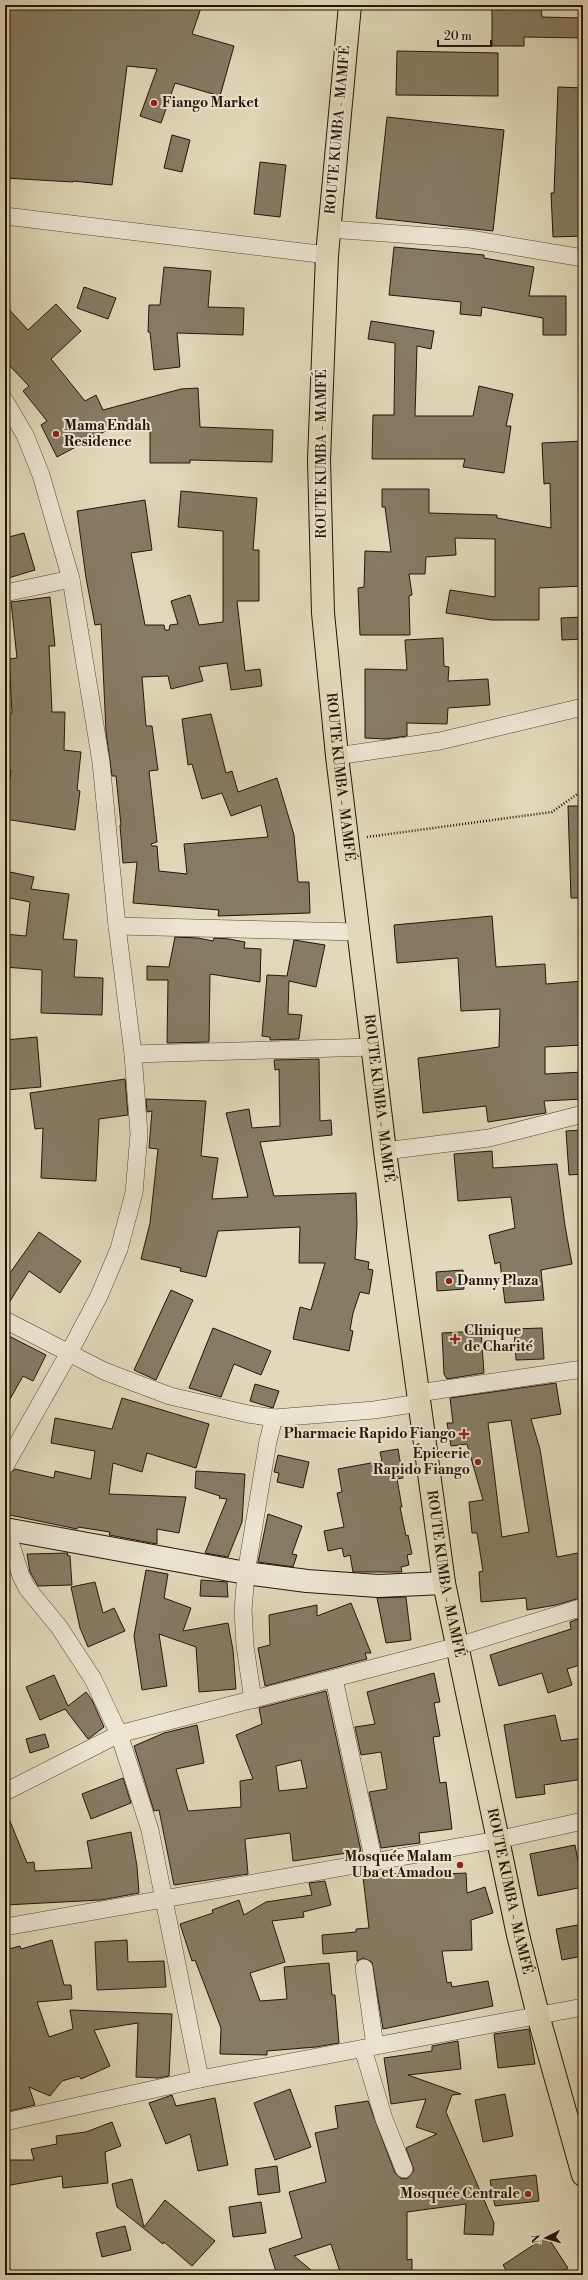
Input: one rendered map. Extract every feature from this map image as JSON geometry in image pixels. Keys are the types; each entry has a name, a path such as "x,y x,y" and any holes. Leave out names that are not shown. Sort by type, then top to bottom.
{"highway":[{"name":"ROUTE KUMBA - MAMFÉ","path":"350,5 327,255 319,460 323,613 337,756 385,1151 444,1583 497,1840 538,2015 583,2175"}],"main road":[{"path":"5,1529 246,1573 307,1581 378,1586 444,1583"}],"street":[{"path":"5,216 327,255"},
{"path":"329,229 470,240 583,258"},
{"path":"5,401 25,435 41,474 71,579 101,762 117,926 133,1054 139,1134 134,1193 120,1249 99,1296 70,1351 5,1466"},
{"path":"5,593 71,579"},
{"path":"337,756 440,741 583,707"},
{"path":"117,926 358,932"},
{"path":"133,1054 372,1047"},
{"path":"385,1151 489,1138 583,1114"},
{"path":"5,1320 70,1351 104,1371 170,1396 274,1418 374,1410 418,1398 583,1369"},
{"path":"253,1700 245,1646 244,1610 246,1573 268,1441 274,1418"},
{"path":"5,1529 21,1576 27,1588 58,1627 92,1679 119,1734 150,1830 200,2079"},
{"path":"5,1792 119,1734 458,1646 583,1606"},
{"path":"334,1679 374,1862"},
{"path":"5,1928 164,1898 497,1840 583,1821"},
{"path":"364,1968 369,2047 384,2119 404,2169"},
{"path":"5,2122 200,2079 583,2007"}],"path":[{"path":"346,839 552,812 583,790"}],"building":[{"path":"5,5 202,5 192,34 234,46 220,96 175,83 161,123 140,116 157,69 127,66 112,185 73,181 5,178"},
{"path":"492,5 541,5 542,17 583,18 583,38 524,37 524,46 492,46"},
{"path":"397,51 498,53 498,96 396,95"},
{"path":"558,87 583,88 583,236 553,237 551,193 554,193"},
{"path":"387,117 504,130 493,231 376,218"},
{"path":"172,135 190,140 182,172 164,168"},
{"path":"260,162 286,165 280,217 254,214"},
{"path":"394,247 484,255 484,258 534,267 529,296 566,296 566,335 543,335 543,318 482,307 481,316 460,314 461,302 389,295"},
{"path":"164,267 211,271 208,307 244,308 243,335 177,333 180,367 154,370 150,332 148,332 149,305 160,305"},
{"path":"84,287 116,298 108,319 77,308"},
{"path":"56,304 81,331 51,359 85,401 96,395 103,410 181,389 198,388 200,427 273,430 272,462 190,460 190,463 150,463 150,422 129,428 126,420 57,457 41,425 47,421 23,391 29,386 5,361 5,305 28,330"},
{"path":"371,321 434,331 431,349 417,346 415,416 473,416 479,386 513,394 506,426 511,426 504,473 463,467 465,459 372,459 373,415 394,415 395,343 368,339"},
{"path":"583,441 583,586 539,588 539,620 492,620 446,613 450,590 495,597 495,539 455,538 456,555 426,557 425,574 409,574 412,595 409,596 410,635 360,635 358,588 364,587 365,551 391,552 385,507 382,507 382,489 429,489 429,513 497,515 497,518 551,528 550,483 544,484 542,443"},
{"path":"181,491 257,498 253,550 259,550 259,601 237,601 245,671 260,669 262,686 231,690 227,663 199,667 203,681 171,689 168,676 142,677 146,726 152,726 158,770 149,771 157,842 151,844 152,846 157,846 159,871 187,874 184,844 268,837 261,805 231,816 222,793 202,799 192,764 188,765 182,719 211,714 226,773 232,771 238,792 277,778 294,835 298,882 309,882 310,913 218,916 219,910 133,903 137,862 123,863 116,776 112,776 106,732 101,624 95,625 86,578 77,511 145,500 152,550 131,553 145,625 164,625 165,630 169,630 170,625 178,624 171,601 190,595 199,625 223,622 223,531 178,527"},
{"path":"24,533 35,570 5,579 5,538"},
{"path":"50,597 55,646 49,646 52,712 65,712 64,750 81,752 77,790 80,791 75,830 5,819 11,770 5,771 5,715 12,713 9,659 17,658 11,602"},
{"path":"583,617 583,639 562,640 561,618"},
{"path":"443,638 444,666 449,667 448,681 488,679 490,705 448,708 447,724 407,723 407,736 385,739 365,738 365,669 407,670 405,640"},
{"path":"568,806 583,806 583,898 571,898"},
{"path":"5,871 34,877 31,889 69,894 63,939 77,940 74,977 103,978 102,1015 41,1013 42,970 5,967 5,934 26,936 30,902 5,897"},
{"path":"492,916 496,967 545,964 546,984 583,981 583,1045 545,1047 545,1074 583,1072 583,1099 544,1101 546,1113 488,1122 486,1106 423,1113 418,1058 499,1047 500,1009 461,1011 458,958 397,963 394,925"},
{"path":"175,937 198,938 213,941 214,938 229,939 245,942 244,948 261,949 260,982 210,974 209,1042 167,1043 168,980 147,980 147,966 169,967"},
{"path":"294,940 325,945 316,987 289,981 288,1014 302,1015 299,1039 270,1040 270,1037 262,1036 267,975 287,976"},
{"path":"37,1037 41,1087 5,1090 5,1040"},
{"path":"319,1059 320,1121 331,1120 332,1135 260,1142 274,1196 356,1193 357,1225 355,1259 369,1262 368,1269 373,1270 369,1294 360,1292 353,1313 350,1330 353,1331 349,1351 293,1339 300,1307 311,1310 325,1263 299,1263 300,1227 218,1231 206,1277 180,1271 181,1268 141,1259 150,1223 158,1149 149,1148 152,1111 147,1112 146,1099 206,1101 201,1156 218,1158 212,1199 248,1197 226,1113 249,1109 252,1128 280,1126 279,1069 275,1070 274,1060"},
{"path":"125,1079 128,1115 99,1119 96,1181 41,1178 43,1128 35,1129 30,1093"},
{"path":"583,1130 583,1174 569,1175 566,1131"},
{"path":"492,1151 493,1168 557,1164 565,1226 572,1264 541,1270 544,1300 505,1303 500,1262 495,1264 489,1235 515,1228 511,1197 458,1201 454,1154"},
{"path":"39,1232 81,1261 60,1293 29,1271 5,1309 5,1269 10,1273"},
{"path":"463,1270 464,1289 437,1291 436,1272"},
{"path":"171,1290 193,1300 156,1380 134,1370"},
{"path":"213,1328 271,1351 261,1375 234,1364 221,1397 189,1388"},
{"path":"542,1328 544,1359 516,1360 514,1329"},
{"path":"481,1331 484,1373 447,1379 444,1374 442,1333"},
{"path":"5,1334 46,1355 33,1381 23,1376 5,1408"},
{"path":"556,1383 561,1414 531,1419 540,1449 557,1557 583,1552 583,1597 556,1605 527,1610 526,1598 481,1602 479,1572 483,1571 477,1533 472,1533 469,1502 483,1500 467,1444 451,1446 447,1423 453,1423 450,1398","holes":["511,1420 529,1532 502,1537 488,1423"]},
{"path":"255,1384 279,1391 273,1408 250,1401"},
{"path":"122,1398 209,1424 196,1468 147,1453 142,1472 113,1463 109,1494 186,1497 179,1533 157,1529 157,1544 109,1535 110,1532 78,1527 77,1529 5,1514 6,1476 15,1469 54,1478 55,1471 91,1479 95,1451 51,1443 55,1418 112,1429"},
{"path":"398,1449 403,1478 397,1479 402,1507 400,1507 406,1536 408,1535 412,1554 407,1555 409,1565 401,1567 402,1572 353,1572 350,1555 344,1557 342,1548 328,1551 324,1531 344,1527 337,1493 342,1492 338,1469 382,1461 380,1452"},
{"path":"278,1455 309,1462 303,1488 277,1482 279,1473 274,1472"},
{"path":"196,1471 245,1474 242,1522 228,1557 205,1553 227,1499 219,1498 220,1496 195,1488"},
{"path":"268,1514 302,1526 292,1554 297,1555 293,1567 258,1562"},
{"path":"68,1553 67,1555 70,1556 72,1585 38,1586 30,1572 27,1554"},
{"path":"146,1570 168,1574 164,1598 191,1608 183,1631 228,1623 233,1650 236,1689 199,1692 196,1647 159,1634 167,1686 142,1690 134,1636"},
{"path":"201,1580 227,1582 228,1597 200,1596"},
{"path":"95,1582 103,1613 114,1608 125,1631 88,1647 80,1628 71,1587"},
{"path":"406,1597 411,1640 386,1643 377,1598"},
{"path":"351,1603 371,1653 365,1653 367,1659 265,1686 258,1648 270,1645 269,1615 317,1605 317,1616"},
{"path":"583,1617 583,1664 567,1669 572,1685 548,1693 542,1673 499,1686 490,1655 571,1629 570,1622"},
{"path":"434,1673 440,1702 434,1703 440,1736 433,1737 440,1783 446,1782 452,1829 419,1833 420,1843 381,1848 369,1792 387,1789 381,1752 361,1755 355,1727 375,1724 367,1692"},
{"path":"54,1675 68,1706 86,1692 92,1700 104,1727 88,1739 65,1709 40,1720 26,1687"},
{"path":"326,1691 361,1851 293,1861 290,1833 245,1839 248,1874 174,1885 159,1810 154,1811 134,1746 164,1733 197,1725 204,1763 176,1769 188,1811 241,1807 240,1781 253,1779 236,1735 262,1724 259,1708","holes":["301,1760 307,1788 279,1791 276,1766"]},
{"path":"555,1715 561,1741 583,1738 583,1779 544,1785 545,1794 516,1798 504,1725"},
{"path":"45,1734 49,1747 30,1753 26,1739"},
{"path":"123,1778 131,1803 91,1819 82,1794"},
{"path":"5,1809 27,1863 34,1862 35,1871 92,1868 87,1841 131,1832 137,1866 139,1893 101,1900 5,1905"},
{"path":"575,1845 583,1887 538,1896 530,1854"},
{"path":"402,1873 403,1876 466,1873 467,1893 485,1887 493,1913 471,1920 472,1950 442,1951 447,1983 451,1982 452,1987 488,1981 493,2006 383,2029 372,1962 363,1958 357,1961 357,1951 323,1954 322,1935 356,1932 356,1929 369,1928 363,1877"},
{"path":"325,1881 331,1905 303,1912 304,1917 272,1921 285,1962 250,1973 260,2001 287,1999 284,1967 329,1963 332,1995 335,1995 339,2043 316,2047 267,2051 267,2055 220,2054 221,2028 195,1960 192,1961 180,1924 213,1913 212,1910 239,1900 244,1915 266,1902 312,1895 309,1883"},
{"path":"583,1924 583,1956 562,1960 556,1929"},
{"path":"52,1940 64,1985 71,1985 72,1999 37,2002 49,2037 73,2029 70,2010 172,2014 169,2076 158,2078 136,2077 138,2023 94,2030 110,2066 81,2079 79,2076 62,2081 50,2096 29,2087 35,2105 5,2112 5,1950 20,1946 21,1949"},
{"path":"127,1940 128,1962 164,1961 166,1987 97,1990 95,1942"},
{"path":"529,2029 535,2064 498,2068 494,2034"},
{"path":"458,2041 461,2069 408,2075 461,2094 452,2095 446,2112 494,2223 493,2235 464,2234 466,2204 407,2212 407,2260 412,2259 412,2275 341,2275 331,2244 294,2256 317,2275 277,2275 269,2249 302,2238 289,2192 326,2182 315,2133 338,2128 335,2106 368,2101 395,2173 402,2179 408,2178 414,2170 406,2148 437,2134 416,2127 426,2099 391,2104 384,2058 432,2051 432,2046"},
{"path":"290,2089 311,2147 275,2160 254,2103"},
{"path":"505,2094 513,2136 483,2142 475,2100"},
{"path":"172,2095 176,2106 215,2098 228,2165 198,2171 190,2134 166,2144 149,2103"},
{"path":"112,2122 121,2146 105,2152 108,2183 63,2188 62,2176 5,2186 5,2160 34,2160 31,2149 57,2144 56,2136 86,2132"},
{"path":"277,2166 280,2192 258,2195 255,2169"},
{"path":"536,2175 539,2201 495,2206 490,2180"},
{"path":"132,2179 144,2227 165,2200 215,2241 192,2266 164,2242 163,2244 117,2207 112,2184"},
{"path":"261,2202 266,2233 233,2237 229,2207"},
{"path":"125,2226 131,2250 102,2257 96,2233"},
{"path":"547,2236 568,2268 557,2275 509,2275 503,2265"}],"place":[{"name":"Fiango Market","path":"154,103"},
{"name":"Mama Endah Residence","path":"56,434"},
{"name":"Danny Plaza","path":"449,1281"},
{"name":"Clinique de Charité","path":"455,1339"},
{"name":"Pharmacie Rapido Fiango","path":"464,1434"},
{"name":"Épicerie Rapido Fiango","path":"478,1462"},
{"name":"Mosquée Malam Uba et Amadou","path":"460,1865"},
{"name":"Mosquée Centrale","path":"528,2194"}]}
